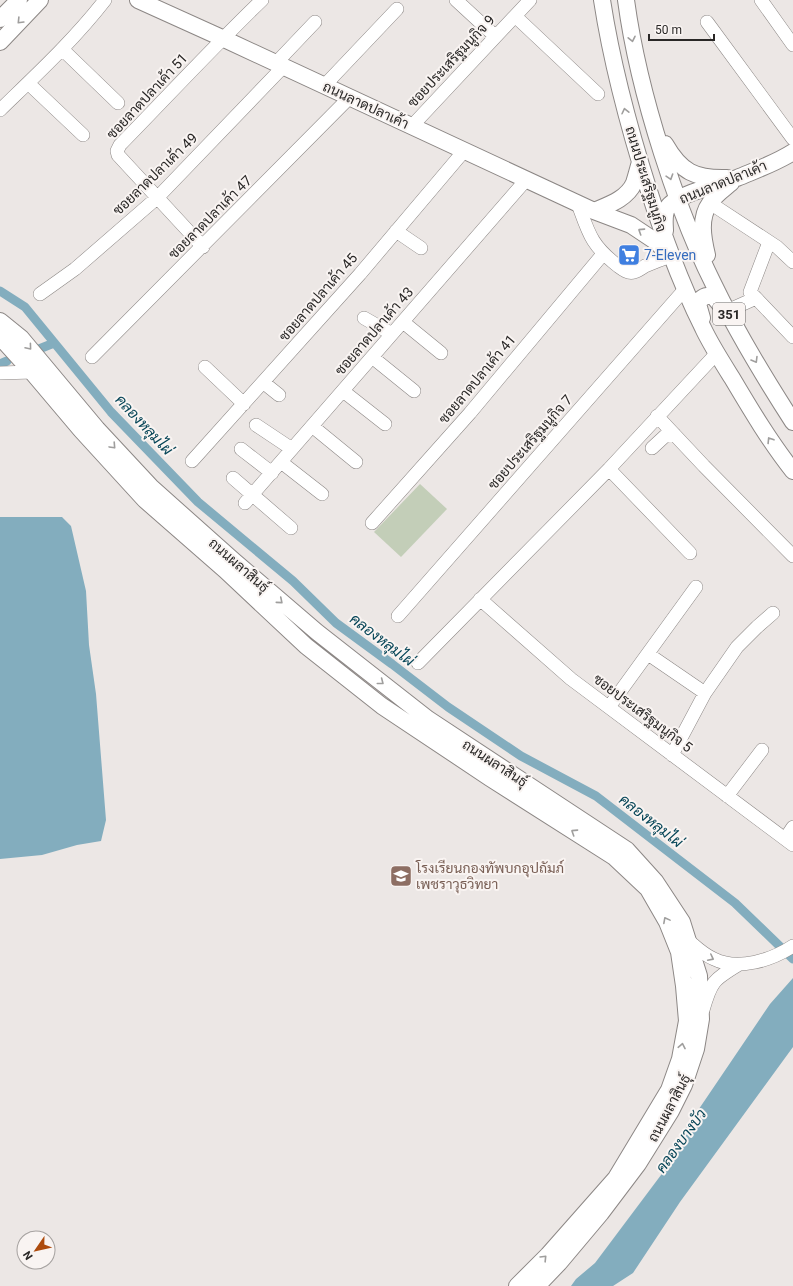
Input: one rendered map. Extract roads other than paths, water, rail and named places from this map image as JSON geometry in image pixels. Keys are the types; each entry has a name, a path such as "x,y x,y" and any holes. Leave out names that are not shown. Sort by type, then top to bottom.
{"main road":[{"path":"0,19 19,0"},
{"path":"0,42 40,0"},
{"name":"ถนนประเสริฐมนูกิจ","path":"602,0 616,74 627,118 669,250 685,289 715,350 775,448 793,471"},
{"name":"ถนนประเสริฐมนูกิจ","path":"626,0 640,78 677,199 712,281 727,311 793,422"},
{"name":"ถนนลาดปลาเค้า","path":"147,2 349,98 578,204 631,225 669,250"},
{"path":"653,124 673,158 682,167 692,173 707,177 737,178"},
{"name":"ถนนลาดปลาเค้า","path":"669,250 665,214 668,207 677,199 791,157"},
{"path":"594,211 611,204 628,193 634,184 640,162"},
{"path":"712,281 704,243 703,218 710,203 737,178"},
{"path":"715,350 698,307 699,300 708,296 713,296 716,299 744,340"},
{"name":"ถนนผลาสินธุ์","path":"0,321 21,338 97,429 151,487 234,561 317,632 428,719 627,850 655,881 682,922 699,976 700,1019 696,1049 684,1085 671,1111 638,1164 559,1263 537,1286"},
{"name":"ถนนผลาสินธุ์","path":"0,337 81,430 145,500 219,565 306,646 382,706 490,778 614,857 648,889 667,922 679,952 687,1021 680,1059 669,1090 616,1178 548,1255 517,1286"}],"street":[{"path":"0,110 92,18 105,0"},
{"path":"222,38 262,0"},
{"path":"456,0 495,36"},
{"name":"ซอยประเสริฐมนูกิจ 9","path":"411,127 530,0"},
{"path":"761,0 793,45"},
{"path":"324,86 397,9"},
{"path":"515,16 598,94"},
{"name":"ซอยลาดปลาเค้า 49","path":"40,294 75,268 158,197 280,65 315,22"},
{"path":"707,22 793,139"},
{"name":"ซอยลาดปลาเค้า 51","path":"203,247 118,155 117,151 120,145 222,38"},
{"path":"62,49 118,103"},
{"path":"28,82 83,135"},
{"name":"ซอยลาดปลาเค้า 47","path":"92,357 203,247 349,98"},
{"name":"ซอยลาดปลาเค้า 45","path":"192,461 264,383 464,151"},
{"name":"ซอยลาดปลาเค้า 43","path":"248,499 526,180"},
{"path":"710,203 777,247 793,262"},
{"path":"578,204 591,237 596,245 604,254 624,270 634,272 646,266 669,250"},
{"path":"396,231 421,248"},
{"path":"769,242 750,292 793,337"},
{"name":"ซอยลาดปลาเค้า 41","path":"372,523 470,413 604,254"},
{"name":"ซอยประเสริฐมนูกิจ 7","path":"398,616 685,289"},
{"path":"727,311 756,298"},
{"path":"364,318 392,334"},
{"path":"403,322 441,352"},
{"path":"418,662 609,469 715,350"},
{"path":"372,357 414,391"},
{"path":"205,367 244,404"},
{"path":"0,373 32,372"},
{"path":"264,383 279,395"},
{"path":"343,391 385,424"},
{"path":"657,416 793,556"},
{"path":"256,425 292,449"},
{"path":"312,426 356,462"},
{"path":"652,448 665,436 674,434"},
{"path":"241,449 272,473"},
{"path":"281,462 322,494"},
{"path":"609,469 690,553"},
{"path":"232,478 248,499 291,528"},
{"path":"609,707 696,587"},
{"name":"ซอยประเสริฐมนูกิจ 5","path":"480,599 557,668 789,842"},
{"path":"672,755 706,693 737,647 773,612"},
{"path":"648,654 706,693"},
{"path":"727,796 762,750"},
{"path":"789,842 793,827"},
{"path":"689,941 703,953 715,960 738,965"},
{"path":"700,1019 708,993 718,976 738,965 765,959 793,946"}],"water":[{"path":"0,517 62,517 71,526 86,591 89,645 96,694 106,820 101,841 77,845 42,855 0,859"},
{"name":"คลองบางบัว","path":"793,978 793,1047 680,1202 633,1273 613,1286 571,1286 576,1279 595,1263 664,1171 661,1165 770,1004"}],"waterway":[{"name":"คลองหลุมไผ่","path":"0,291 25,307 111,412 198,502 293,581 336,623 448,707 521,756 596,796 735,903 793,959"},
{"path":"39,349 54,343"},
{"path":"0,364 7,361"}],"place":[{"name":"7-Eleven","path":"629,255"},
{"name":"โรงเรียนกองทัพบกอุปถัมภ์ เพชราวุธวิทยา","path":"401,876"}]}
